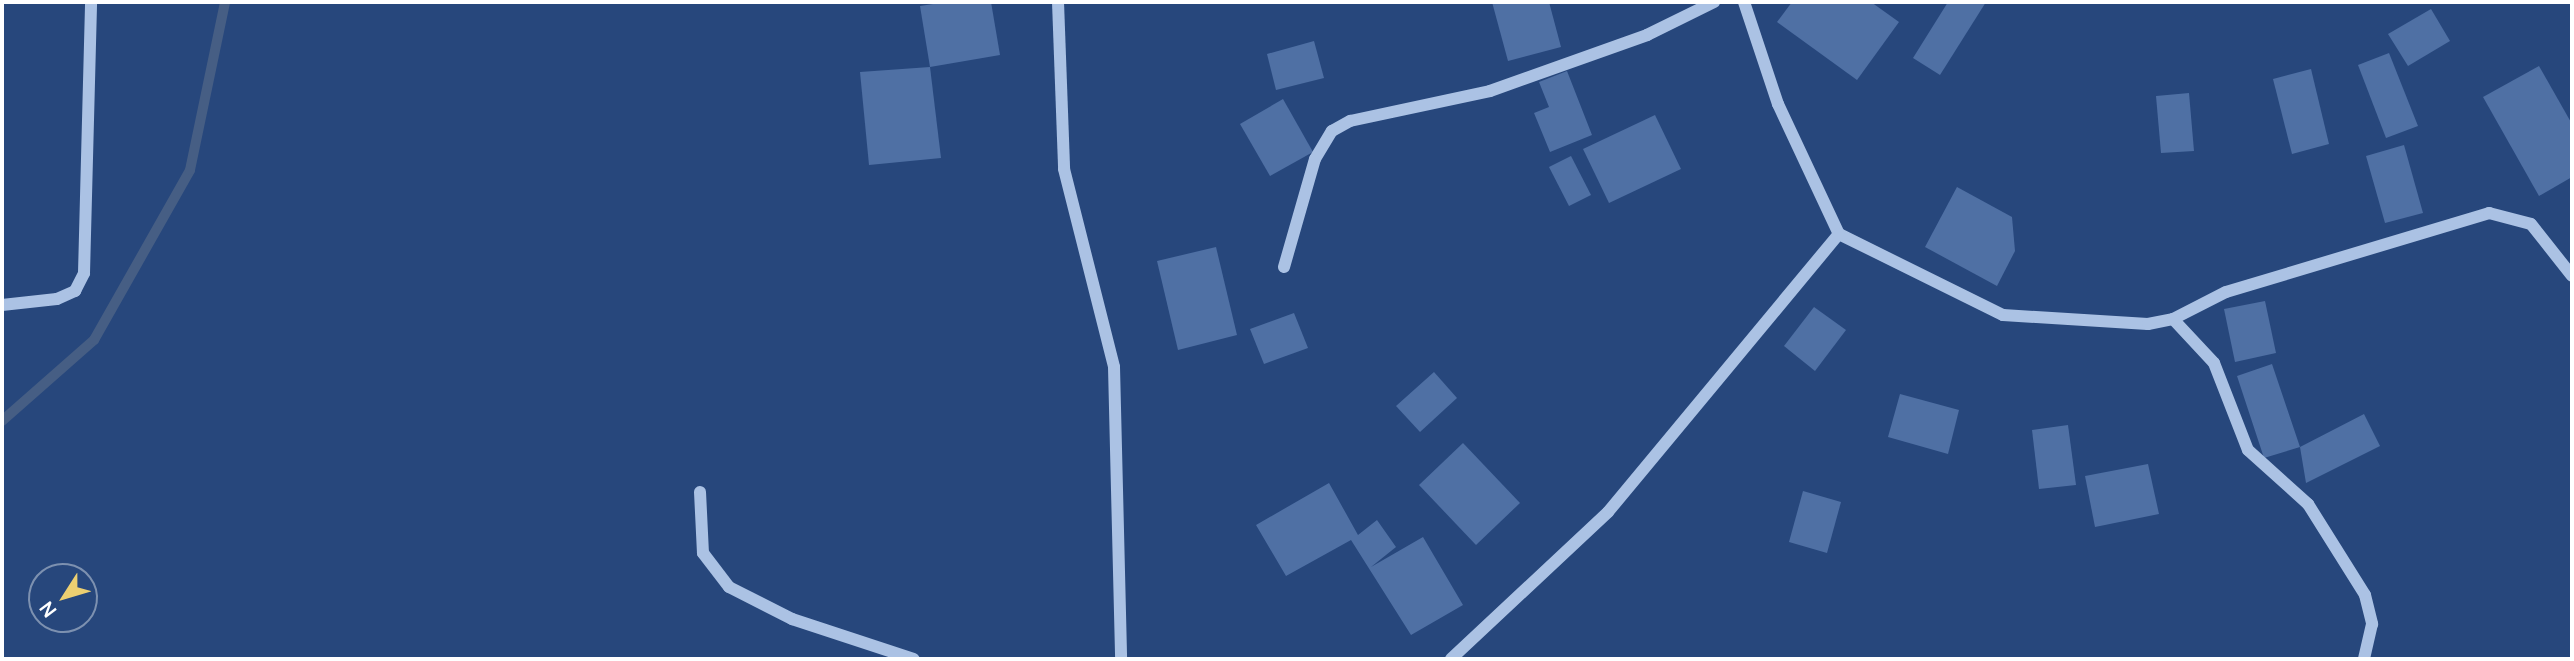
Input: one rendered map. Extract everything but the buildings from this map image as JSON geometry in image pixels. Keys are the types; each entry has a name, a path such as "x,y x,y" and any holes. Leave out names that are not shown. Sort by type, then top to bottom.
{"street":[{"path":"2,305 57,299 75,291 84,273 91,2"},
{"path":"1058,2 1064,169 1114,367 1121,659"},
{"path":"1284,267 1315,159 1332,131 1350,121 1490,91 1647,35 1714,2"},
{"path":"1744,2 1778,104 1839,234 2003,315 2148,324 2173,319 2226,292 2488,213 2531,224 2572,276"},
{"path":"1451,659 1608,512 1839,234"},
{"path":"2173,319 2214,363 2248,450 2308,505 2365,595 2372,625 2364,659"},
{"path":"700,492 703,552 729,587 792,619 914,659"}],"waterway":[{"path":"2,421 94,340 190,170 225,2"}]}
